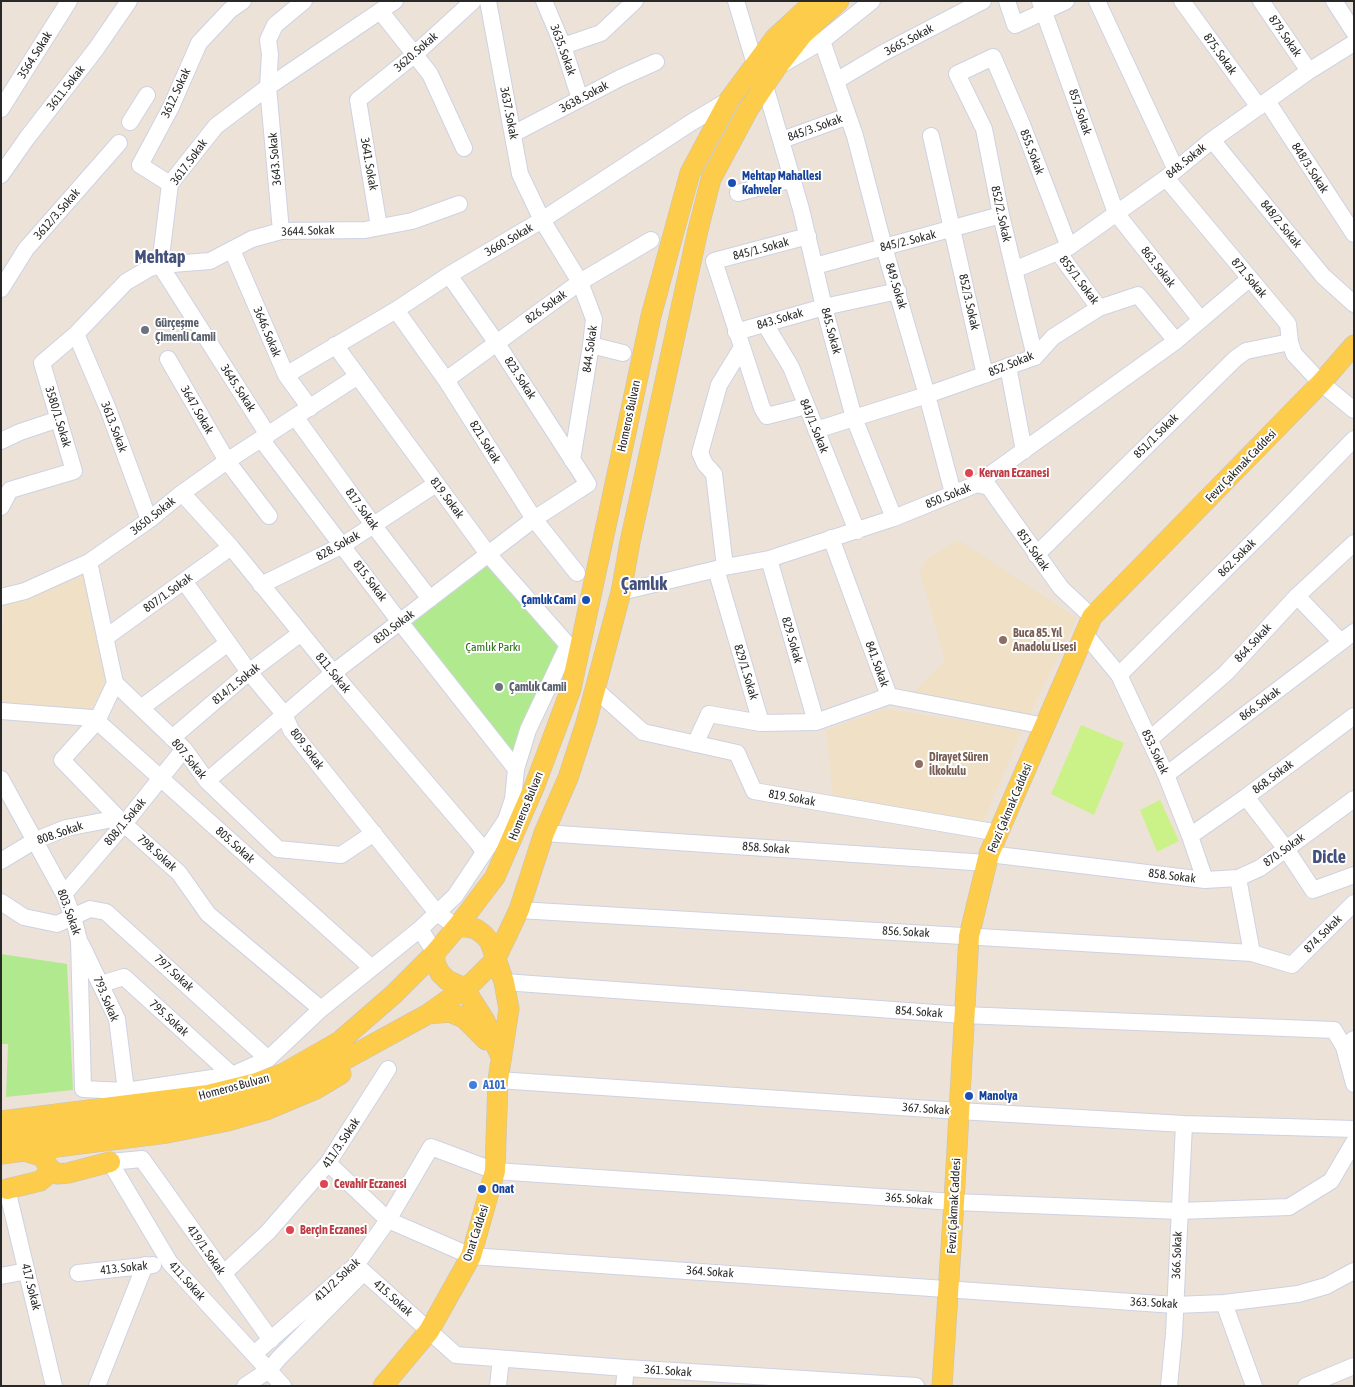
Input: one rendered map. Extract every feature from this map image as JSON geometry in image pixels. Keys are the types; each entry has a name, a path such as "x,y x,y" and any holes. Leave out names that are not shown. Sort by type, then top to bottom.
{"main road":[{"path":"544,833 568,778 586,723 621,592 630,542 698,230 711,179 748,110 777,67 802,35 839,1"},
{"name":"Homeros Bulvarı","path":"1,1121 208,1095 257,1083 284,1073 340,1041 394,994 457,927 495,877 535,785 571,689 651,316 690,173 729,100 774,38 812,2"},
{"name":"Fevzi Çakmak Caddesi","path":"942,1386 960,1111 968,936 988,858 1089,626 1322,383 1354,345"},
{"path":"568,645 587,614"},
{"path":"506,820 535,785"},
{"name":"Homeros Bulvarı","path":"1,1137 149,1120 242,1104 298,1082 396,1032 428,1014 482,975 495,960 518,910 544,833"},
{"name":"Onat Caddesi","path":"383,1386 429,1331 470,1256 495,1171 498,1080 509,1009 504,982 490,942 476,929 457,927"},
{"path":"434,953 435,964 440,973 447,980 464,988 485,1021 501,1057"},
{"path":"428,1014 450,1012 464,1018 501,1057"},
{"path":"1,1154 167,1133 228,1121 266,1110 316,1089 344,1072 396,1032"},
{"path":"25,1151 43,1157 49,1168 57,1174 110,1162"},
{"path":"4,1189 40,1181 47,1175 49,1168"}],"street":[{"name":"3564. Sokak","path":"1,108 69,1"},
{"name":"3611. Sokak","path":"1,175 27,138 96,49 129,1"},
{"name":"3612. Sokak","path":"170,184 140,165 170,107 199,44 230,10 243,1"},
{"name":"3643. Sokak","path":"281,231 268,88 270,54 268,40 275,25 304,1"},
{"name":"3617. Sokak","path":"160,265 170,184 216,126 395,1"},
{"name":"3620. Sokak","path":"358,100 414,55 473,1"},
{"name":"3637. Sokak","path":"488,1 520,174 542,220"},
{"path":"563,46 601,33 635,1"},
{"name":"845. Sokak","path":"736,1 755,64 765,86 782,140 854,418 894,518"},
{"path":"777,67 822,41 872,1"},
{"name":"3665. Sokak","path":"836,80 883,53 983,1"},
{"path":"1007,1 1015,25 1042,6 1066,1"},
{"name":"871. Sokak","path":"1097,1 1171,174 1249,279 1288,324 1290,342 1294,354 1322,383 1354,410"},
{"name":"875. Sokak","path":"1182,1 1263,104"},
{"name":"879. Sokak","path":"1261,1 1309,71"},
{"path":"1334,1 1354,32"},
{"name":"3635. Sokak","path":"546,2 580,99"},
{"name":"857. Sokak","path":"1042,6 1116,213"},
{"path":"381,12 430,74 464,148"},
{"name":"849. Sokak","path":"822,41 856,136 884,247 898,291 953,493"},
{"name":"848. Sokak","path":"1014,270 1064,249 1171,174 1212,140 1309,71 1354,43"},
{"name":"855. Sokak","path":"957,74 993,57 1023,127 1064,249"},
{"name":"3638. Sokak","path":"513,134 620,78 656,62"},
{"name":"852/2. Sokak","path":"957,74 984,129 1001,215 1035,357"},
{"path":"130,122 147,96"},
{"name":"3641. Sokak","path":"358,100 379,227"},
{"name":"3660. Sokak","path":"286,375 542,220 729,100"},
{"name":"848/3. Sokak","path":"1263,104 1354,234"},
{"name":"845/3. Sokak","path":"782,140 848,116"},
{"name":"852/3. Sokak","path":"931,136 985,375"},
{"name":"848/2. Sokak","path":"1212,140 1323,276 1354,304"},
{"name":"3612/3. Sokak","path":"1,289 26,250 119,143"},
{"path":"738,192 793,180"},
{"name":"3644. Sokak","path":"160,265 210,261 252,239 281,231 364,230 412,221 459,204"},
{"name":"863. Sokak","path":"1116,213 1201,320"},
{"name":"845/2. Sokak","path":"815,266 952,230 1001,215"},
{"name":"844. Sokak","path":"542,220 580,282 594,319 572,460"},
{"name":"845/1. Sokak","path":"736,332 714,261 808,236"},
{"name":"826. Sokak","path":"446,380 580,282 651,240"},
{"name":"855/1. Sokak","path":"1064,249 1099,308"},
{"name":"3646. Sokak","path":"232,250 286,375 310,408"},
{"path":"76,334 126,282 148,269 160,265"},
{"name":"3645. Sokak","path":"160,265 264,437"},
{"name":"823. Sokak","path":"449,275 496,342 588,484"},
{"name":"850. Sokak","path":"621,592 720,568 769,559 894,518 977,484 1176,341 1249,279"},
{"name":"843. Sokak","path":"736,332 824,307 898,291"},
{"name":"852. Sokak","path":"816,430 927,395 1035,357 1053,338 1099,308 1138,295 1176,341"},
{"name":"821. Sokak","path":"396,310 446,380 534,519 577,573"},
{"name":"843/1. Sokak","path":"765,324 790,367 857,531"},
{"path":"736,332 762,408 767,416 806,406"},
{"name":"3580/1. Sokak","path":"1,507 10,490 74,471 42,362 76,334"},
{"name":"3613. Sokak","path":"76,334 108,410 149,520"},
{"name":"851/1. Sokak","path":"1036,555 1236,358 1246,350 1290,342"},
{"name":"819. Sokak","path":"335,345 488,554 568,645"},
{"path":"591,345 623,353"},
{"name":"829/1. Sokak","path":"742,349 719,385 700,453 714,474 720,568 761,723"},
{"name":"3647. Sokak","path":"168,359 227,461 269,516"},
{"path":"1008,366 1024,450"},
{"name":"3650. Sokak","path":"1,597 25,591 89,562 149,520 182,493 227,461 358,376"},
{"name":"817. Sokak","path":"296,418 374,526 430,599"},
{"path":"1,441 20,432 59,419"},
{"name":"815. Sokak","path":"264,437 400,622 516,769"},
{"name":"862. Sokak","path":"1119,675 1354,439"},
{"name":"828. Sokak","path":"261,585 343,545 436,484"},
{"name":"830. Sokak","path":"207,781 333,673 534,519 588,484"},
{"name":"851. Sokak","path":"977,484 989,487 1036,555 1089,626"},
{"name":"811. Sokak","path":"182,493 231,547 333,673 478,843 484,853"},
{"name":"841. Sokak","path":"831,538 889,696 1045,726"},
{"name":"864. Sokak","path":"1150,740 1226,673 1297,596 1354,543"},
{"name":"807/1. Sokak","path":"105,638 231,547"},
{"name":"829. Sokak","path":"769,559 816,722"},
{"path":"89,562 115,683"},
{"name":"809. Sokak","path":"184,581 249,672 284,714 291,730 438,913 457,927"},
{"path":"1297,596 1348,637"},
{"name":"853. Sokak","path":"1089,626 1119,675 1166,775 1205,880"},
{"name":"814/1. Sokak","path":"178,743 249,672 301,634"},
{"name":"866. Sokak","path":"1166,775 1348,637"},
{"path":"141,708 228,643"},
{"path":"126,1091 232,1075 268,1058 321,1009 420,929 455,896 506,820 512,799 516,769 528,730 568,645"},
{"name":"807. Sokak","path":"115,683 178,743 207,781 278,849 341,854 374,833"},
{"name":"798. Sokak","path":"115,683 97,721 62,760 124,824 179,873 208,914 321,1009"},
{"name":"819. Sokak","path":"595,689 643,732 737,753 754,792 999,833"},
{"path":"695,744 708,714 761,723 816,722 889,696"},
{"path":"1,711 92,718 97,721"},
{"name":"868. Sokak","path":"1190,836 1246,797 1354,716"},
{"name":"805. Sokak","path":"97,721 372,968"},
{"name":"808/1. Sokak","path":"64,894 161,779 178,743"},
{"name":"803. Sokak","path":"3,785 64,894 73,917 79,940 83,1089 126,1091"},
{"path":"1246,797 1286,849 1313,890 1354,875"},
{"name":"870. Sokak","path":"1205,880 1238,878 1260,868 1354,799"},
{"name":"808. Sokak","path":"1,861 34,841 66,828 113,819 124,824"},
{"name":"858. Sokak","path":"544,833 988,858 1205,880"},
{"path":"1238,878 1252,953"},
{"name":"797. Sokak","path":"1,902 24,918 56,924 90,909 106,912 268,1058"},
{"name":"874. Sokak","path":"1292,965 1354,903"},
{"name":"856. Sokak","path":"518,910 1252,953 1292,965"},
{"path":"420,929 434,953"},
{"name":"793. Sokak","path":"79,940 117,1019 126,1091"},
{"name":"795. Sokak","path":"101,984 124,978 232,1075"},
{"name":"854. Sokak","path":"504,982 964,1015 1334,1030 1349,1043"},
{"path":"1349,1043 1354,1084"},
{"name":"411/3. Sokak","path":"223,1274 268,1232 328,1164 388,1070"},
{"name":"367. Sokak","path":"498,1080 1184,1124 1354,1129"},
{"name":"366. Sokak","path":"1169,1386 1184,1124"},
{"name":"365. Sokak","path":"495,1171 954,1202 1179,1211 1289,1207 1331,1181 1354,1142"},
{"name":"411/2. Sokak","path":"254,1354 360,1268 431,1148 495,1171"},
{"name":"419/1. Sokak","path":"110,1162 142,1159 271,1340"},
{"name":"411. Sokak","path":"110,1162 170,1263 283,1386"},
{"name":"364. Sokak","path":"328,1164 388,1220 470,1256 949,1288"},
{"name":"417. Sokak","path":"4,1189 27,1271 54,1386"},
{"name":"413. Sokak","path":"78,1273 170,1263"},
{"path":"98,1386 145,1265"},
{"path":"245,1386 269,1370 360,1268"},
{"name":"415. Sokak","path":"360,1268 429,1331"},
{"path":"1,1276 27,1271"},
{"name":"363. Sokak","path":"949,1288 1175,1305 1224,1304 1298,1294 1326,1286 1354,1271"},
{"path":"1224,1304 1254,1386"},
{"name":"361. Sokak","path":"429,1331 456,1355 626,1368 916,1386"},
{"path":"498,1386 501,1359"},
{"path":"1306,1386 1354,1366"},
{"path":"624,1386 626,1368"}],"shaded area":[{"name":"Buca 85. Yıl Anadolu Lisesi","path":"958,540 1077,618 1029,716 911,695 945,661 920,572 925,560"},
{"path":"85,574 110,682 85,714 1,706 1,656 5,600 32,594"},
{"name":"Dirayet Süren İlkokulu","path":"884,709 1023,729 982,824 833,797 826,730"}],"green space":[{"name":"Çamlık Parkı","path":"488,554 568,645 516,769 400,622"},
{"path":"1081,725 1124,743 1094,815 1051,794"},
{"path":"1160,800 1179,841 1157,852 1140,810"},
{"path":"1,954 67,964 73,1090 6,1097 8,1044 1,1044"}],"place":[{"name":"Mehtap Mahallesi Kahveler","path":"732,183"},
{"name":"Gürçeşme Çimenli Camii","path":"145,330"},
{"name":"Kervan Eczanesi","path":"969,473"},
{"name":"Çamlık Cami","path":"586,600"},
{"name":"Buca 85. Yıl Anadolu Lisesi","path":"1003,640"},
{"name":"Çamlık Camii","path":"499,687"},
{"name":"Dirayet Süren İlkokulu","path":"919,764"},
{"name":"A101","path":"473,1085"},
{"name":"Manolya","path":"969,1096"},
{"name":"Cevahir Eczanesi","path":"324,1184"},
{"name":"Onat","path":"482,1189"},
{"name":"Berçin Eczanesi","path":"290,1230"}],"district":[{"name":"Mehtap","path":"160,257"},
{"name":"Çamlık","path":"644,584"},
{"name":"Dicle","path":"1329,857"}]}
